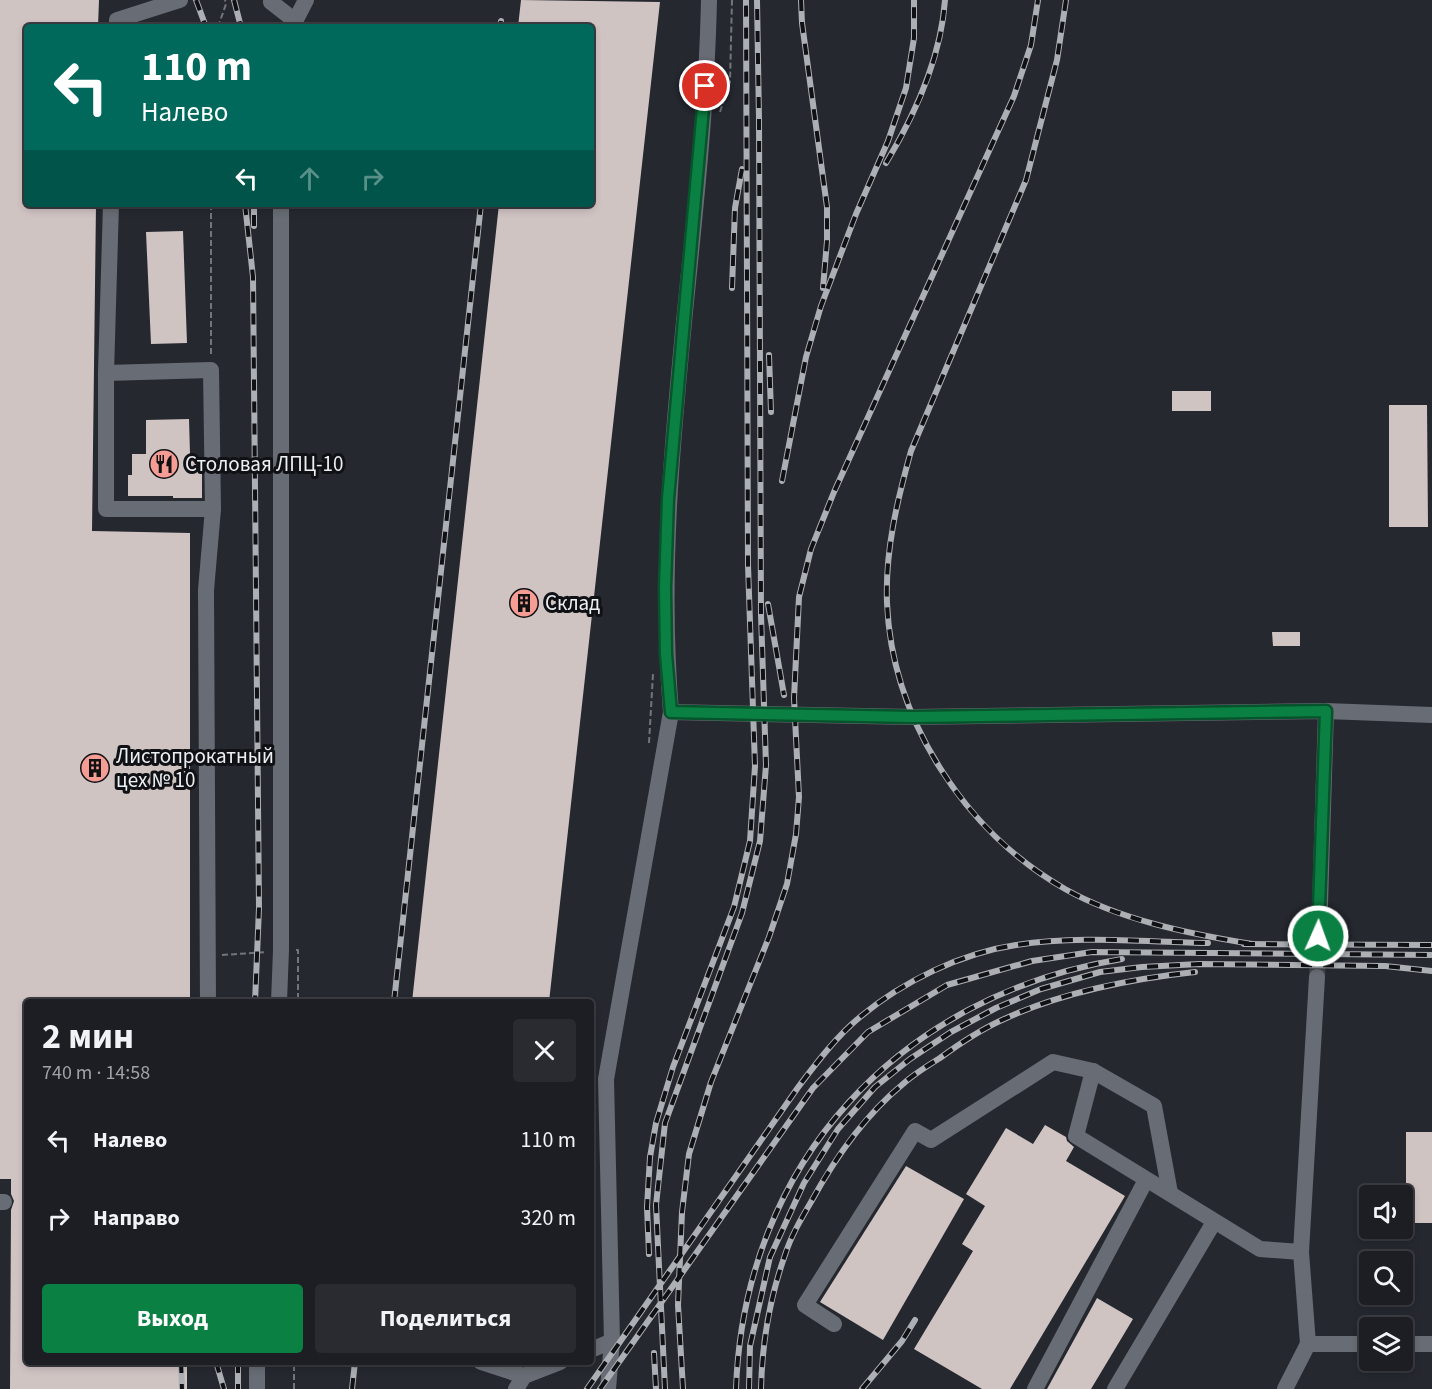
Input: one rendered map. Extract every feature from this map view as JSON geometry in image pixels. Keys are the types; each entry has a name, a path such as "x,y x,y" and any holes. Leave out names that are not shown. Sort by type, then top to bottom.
{"lane":[{"path":"117,24 117,20 180,0"},
{"path":"271,0 293,23 306,0"},
{"path":"608,1389 612,1341 606,1080 671,712 666,654 665,588 668,499 698,171 709,0"},
{"path":"111,207 106,373 106,509 213,509"},
{"path":"279,999 281,207"},
{"path":"106,373 211,370 213,509 206,590 208,999"},
{"path":"671,712 913,717 1326,711 1432,715"},
{"path":"1318,936 1326,711"},
{"path":"1285,1389 1308,1344 1301,1252 1317,977"},
{"path":"834,1324 805,1305 915,1131 931,1140 1053,1062 1093,1071 1154,1106 1170,1193"},
{"path":"1093,1071 1076,1136 1260,1249 1301,1252"},
{"path":"1035,1389 1146,1180"},
{"path":"1115,1389 1214,1222"},
{"path":"594,1349 612,1341"},
{"path":"1308,1344 1359,1344"},
{"path":"1413,1344 1432,1344"},
{"path":"257,1365 257,1389"},
{"path":"487,1365 520,1383 554,1365"}],"path":[{"path":"219,24 226,4 225,0"},
{"path":"220,955 298,950 298,999"},
{"path":"294,1365 294,1389"}],"building":[{"name":"Листопрокатный цех № 10","path":"0,0 99,0 98,24 24,24 24,207 96,207 92,531 190,533 190,999 24,999 24,1365 187,1365 187,1389 10,1389 11,1210 14,1201 11,1194 11,1179 0,1179"},
{"name":"Склад","path":"521,0 660,2 549,999 412,999 499,207 594,207 594,24 518,24"},
{"path":"183,231 187,343 151,344 146,232"},
{"path":"1172,391 1211,391 1211,411 1172,411"},
{"path":"1389,405 1427,405 1428,527 1389,527"},
{"name":"Столовая ЛПЦ-10","path":"189,419 190,454 196,454 196,466 202,466 202,498 128,496 128,475 132,475 132,454 146,454 146,420"},
{"path":"1272,632 1300,632 1300,646 1273,646"},
{"path":"1045,1125 1066,1137 1074,1147 1066,1161 1125,1196 1010,1389 982,1389 914,1349 973,1251 962,1244 985,1206 966,1194 1006,1128 1033,1144"},
{"path":"1406,1132 1432,1132 1432,1223 1413,1223 1413,1185 1406,1185"},
{"path":"906,1166 964,1199 883,1340 820,1302"},
{"path":"1097,1298 1133,1319 1091,1389 1047,1389"}],"tunnel":[{"path":"1317,977 1319,937"}],"railway":[{"path":"196,0 205,24"},
{"path":"234,0 240,24"},
{"path":"649,1254 647,1207 650,1157 656,1123 673,1067 734,907 750,841 755,766 748,565 746,0"},
{"path":"665,1389 656,1205 665,1123 742,913 760,841 766,765 761,615 757,0"},
{"path":"801,0 802,23 827,207 823,288"},
{"path":"782,481 806,357 821,306 856,214 888,141 906,88 914,38 914,0"},
{"path":"886,163 917,105 925,84 938,43 945,0"},
{"path":"683,1389 678,1305 682,1212 689,1154 711,1082 769,937 787,884 796,834 799,797 794,698 799,597 811,549 834,492 1014,96 1031,45 1038,0"},
{"path":"1066,0 1057,60 1026,180 911,451 893,526 888,564 887,603 892,647 903,689 919,730 940,768 966,804 996,837 1029,865 1065,889 1109,909 1204,936 1252,944"},
{"path":"732,288 735,208 742,169"},
{"path":"245,207 253,277 259,908 255,999"},
{"path":"254,207 254,226"},
{"path":"394,999 481,207"},
{"path":"769,355 771,412"},
{"path":"768,604 784,695"},
{"path":"587,1389 820,1058 843,1033 877,1004 913,981 954,962 1016,945 1064,940 1208,943"},
{"path":"1244,944 1432,945"},
{"path":"600,1389 813,1088 868,1032 947,985 1032,961 1092,952 1432,955"},
{"path":"736,1389 746,1307 768,1231 803,1163 849,1102 904,1051 969,1009 1042,979 1122,959"},
{"path":"749,1389 750,1346 770,1257 804,1183 838,1129 875,1087 910,1059 951,1032 996,1008 1041,989 1100,972 1199,964 1385,966 1432,971"},
{"path":"761,1389 763,1355 771,1304 790,1241 840,1154 889,1096 916,1073 970,1038 1025,1010 1097,988 1195,972"},
{"path":"862,1389 902,1341 915,1320"},
{"path":"654,1353 656,1389"},
{"path":"181,1365 182,1389"},
{"path":"217,1365 224,1389"},
{"path":"238,1365 238,1389"},
{"path":"352,1389 355,1365"}],"place":[{"name":"Столовая ЛПЦ-10","path":"164,464"},
{"name":"Склад","path":"524,603"},
{"name":"Листопрокатный цех № 10","path":"95,768"}],"route":[{"path":"705,86 668,499 665,588 666,654 671,712 913,717 1326,711 1318,936"}]}
